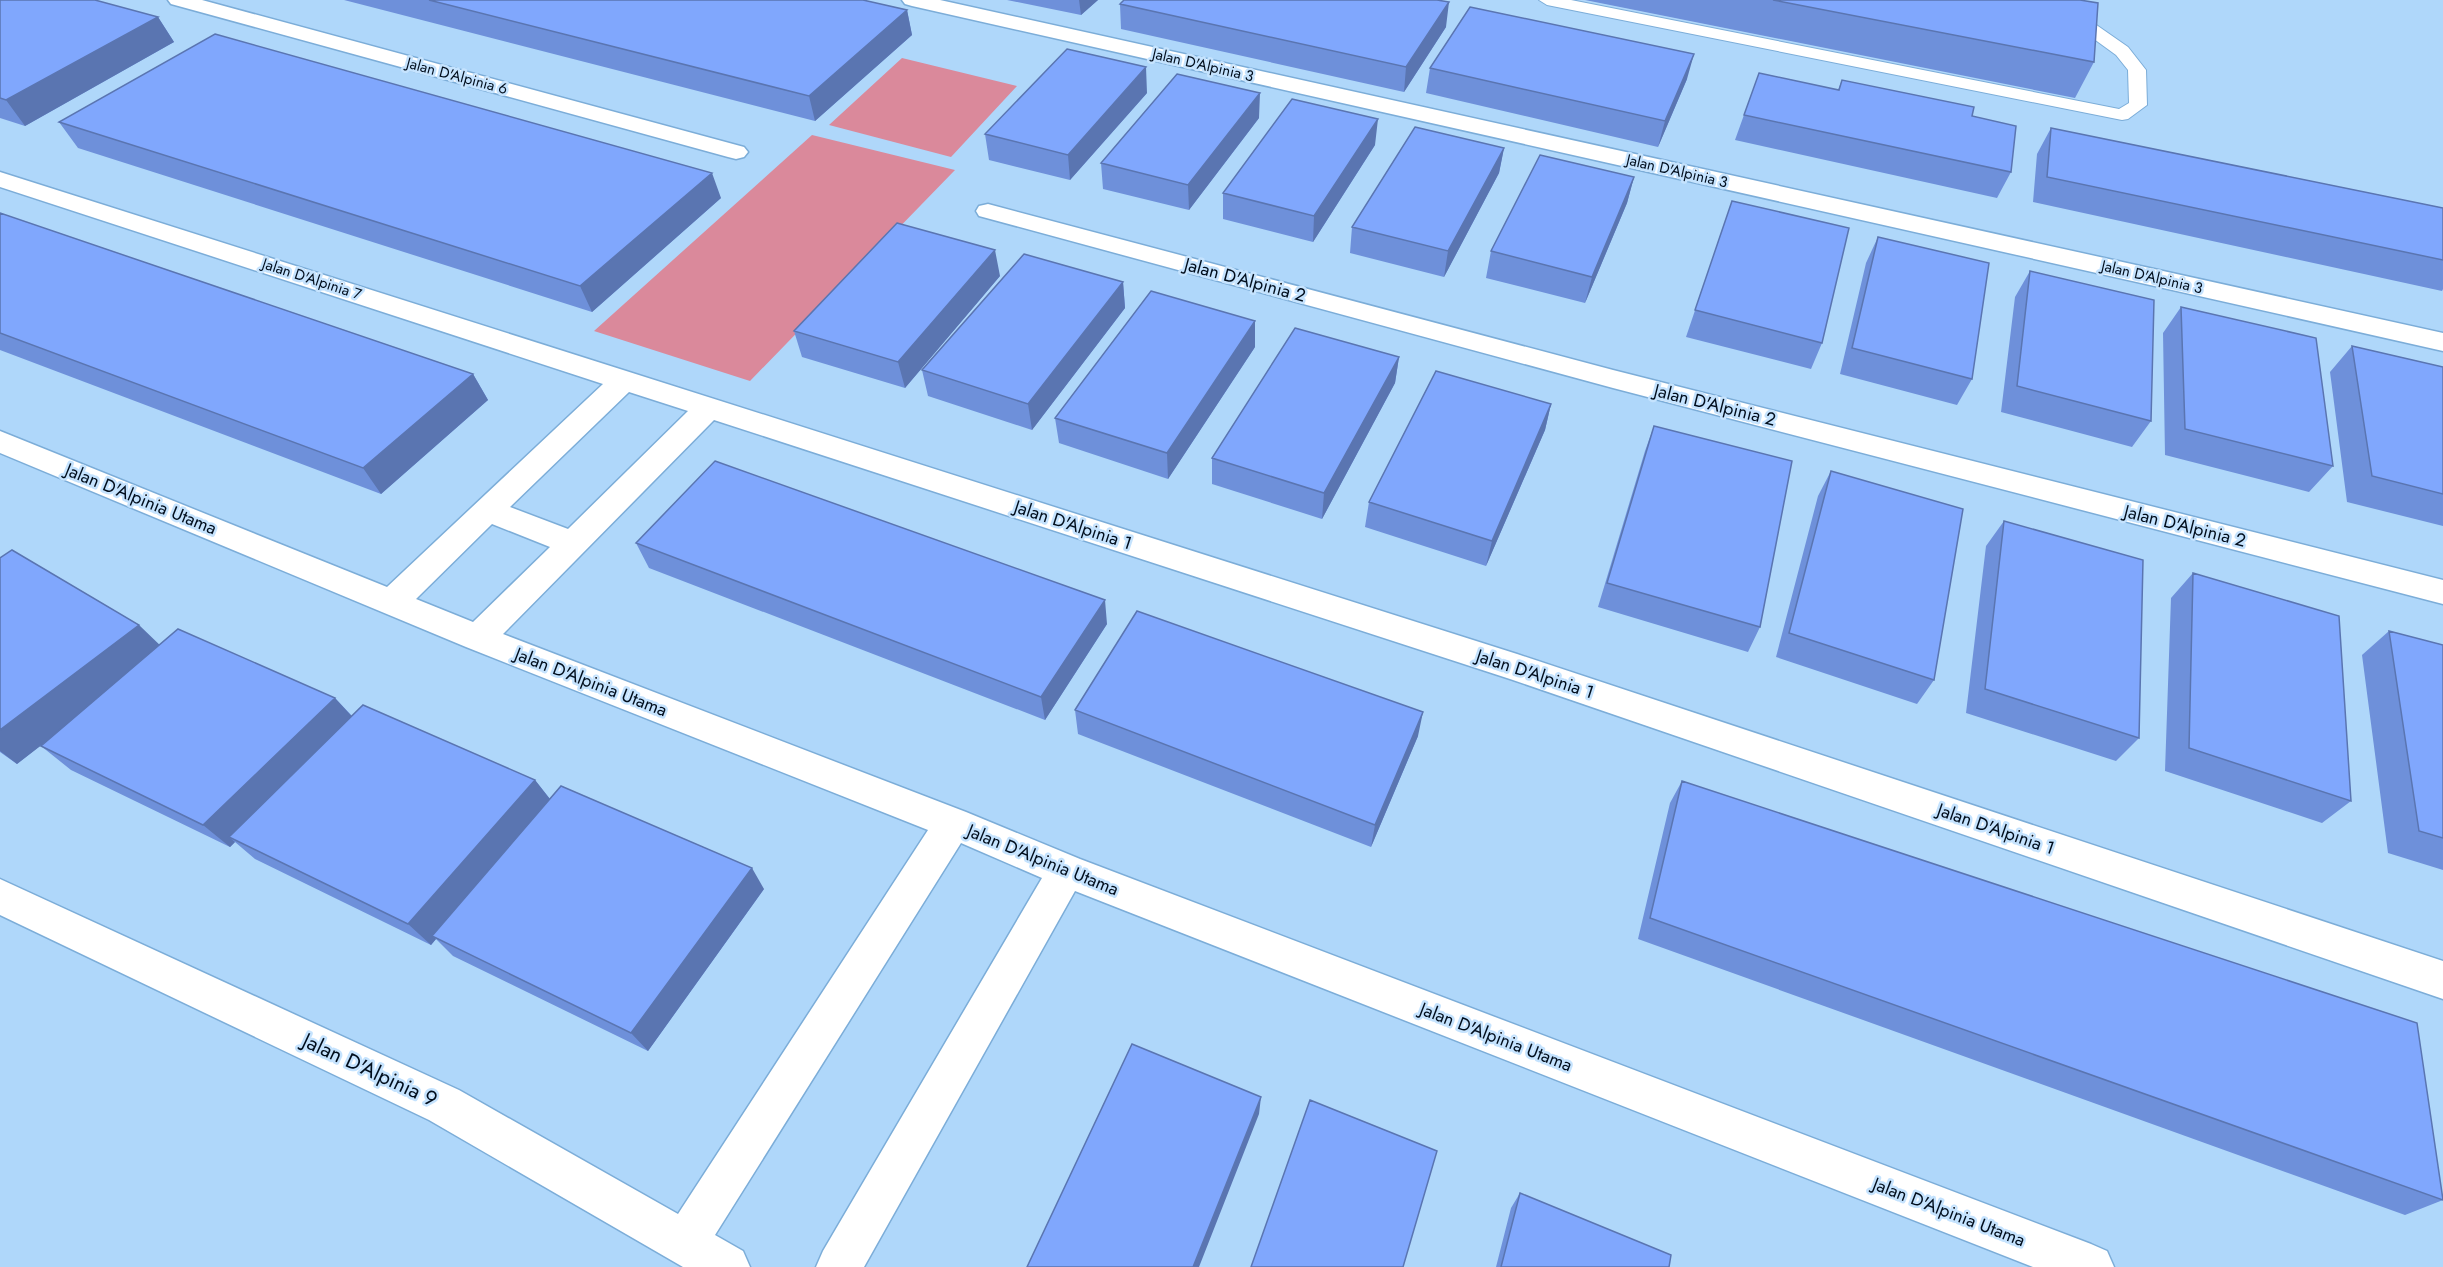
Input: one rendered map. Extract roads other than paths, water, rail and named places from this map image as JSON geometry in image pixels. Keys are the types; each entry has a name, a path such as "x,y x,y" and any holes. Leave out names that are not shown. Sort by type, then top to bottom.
{"street":[{"name":"Jalan D'Alpinia 6","path":"178,0 736,152"},
{"name":"Jalan D'Alpinia 3","path":"912,0 2443,342"},
{"name":"Jalan D'Alpinia 7","path":"0,179 624,380"},
{"name":"Jalan D'Alpinia 2","path":"988,211 1613,379 2443,592"},
{"name":"Jalan D'Alpinia 1","path":"624,380 1517,668 2443,980"},
{"path":"393,602 624,380"},
{"path":"478,638 709,408"},
{"name":"Jalan D'Alpinia Utama","path":"0,441 478,638 953,823 1067,871 2091,1267"},
{"path":"489,511 573,544"},
{"path":"685,1243 953,823"},
{"path":"839,1267 1067,871"},
{"name":"Jalan D'Alpinia 9","path":"0,896 444,1105 727,1267"}],"lane":[{"path":"1547,0 2122,115 2138,105 2137,70 2122,51 2066,11 2008,0"}]}
